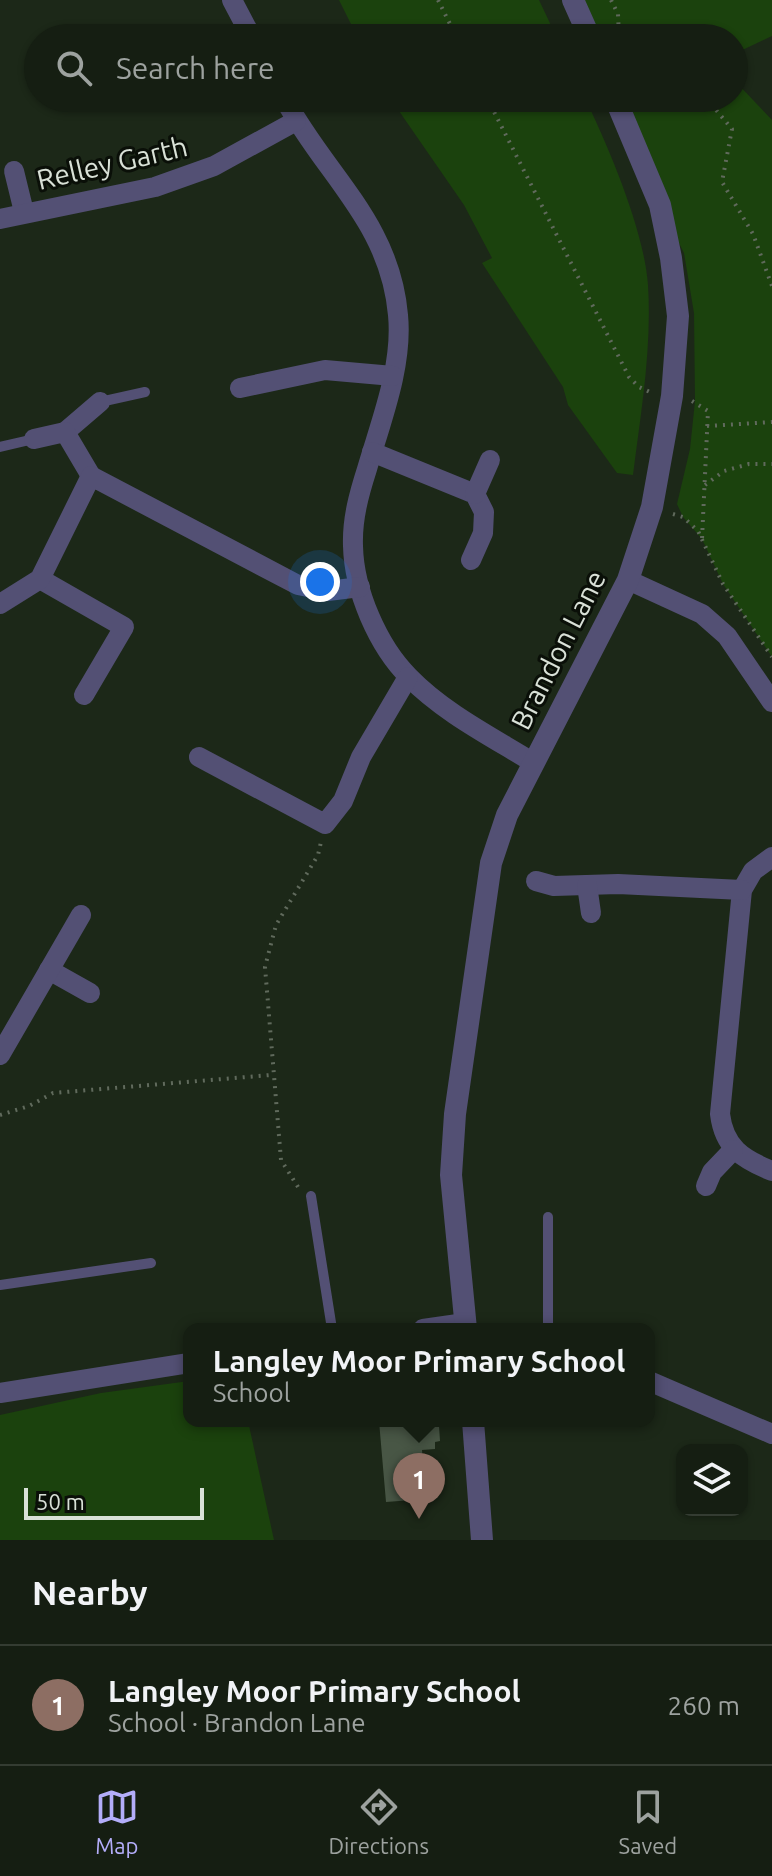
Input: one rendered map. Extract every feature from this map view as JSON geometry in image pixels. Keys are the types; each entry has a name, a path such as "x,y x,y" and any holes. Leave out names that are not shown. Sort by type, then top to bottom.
{"street":[{"path":"232,0 245,24"},
{"path":"573,0 584,24"},
{"path":"291,112 375,231 388,259 399,317 393,376 355,508 352,548 360,587 376,630 408,677 455,715 534,763"},
{"name":"Brandon Lane","path":"465,1323 451,1175 455,1114 491,863 507,815 628,580 652,507 672,396 678,316 671,258 660,205 621,112"},
{"name":"Relley Garth","path":"0,219 155,187 214,166 296,121"},
{"name":"Relley Garth","path":"14,171 24,212"},
{"path":"240,388 325,370 393,376"},
{"path":"34,439 65,432 100,402"},
{"path":"65,432 91,476 298,585 328,591 360,587"},
{"path":"372,452 475,494 484,512 483,533 471,560"},
{"path":"475,494 490,460"},
{"path":"0,604 40,579 91,476"},
{"path":"40,579 124,627 84,695"},
{"path":"628,580 702,614 727,636 772,702"},
{"path":"199,757 325,824 343,801 361,757 408,677"},
{"path":"772,857 753,871 742,890 720,1114 723,1133 733,1150 772,1171"},
{"path":"536,881 554,886 742,890"},
{"path":"587,885 591,913"},
{"path":"0,1055 81,915"},
{"path":"49,970 90,993"},
{"path":"706,1186 712,1172 733,1150"},
{"path":"0,1393 183,1364"},
{"path":"655,1384 772,1434"},
{"path":"473,1427 482,1540"}],"lane":[{"path":"100,402 145,392"},
{"path":"0,447 34,439"},
{"path":"311,1196 331,1323"},
{"path":"548,1217 548,1323"},
{"path":"0,1285 151,1263"}],"path":[{"path":"438,0 450,24"},
{"path":"611,0 618,14 618,24"},
{"path":"494,112 629,377 648,392 702,404 708,411 702,539"},
{"path":"718,112 732,129 722,182 753,234 772,286"},
{"path":"707,426 772,422"},
{"path":"704,486 724,471 749,464 772,464"},
{"path":"652,507 683,517 702,539 723,584 772,657"},
{"path":"311,1196 300,1191 281,1160 271,1075 265,967 276,925 318,855 325,824"},
{"path":"0,1115 29,1106 53,1093 271,1075"}],"green space":[{"path":"339,0 539,0 550,24 351,24"},
{"path":"573,0 772,0 772,36 748,47 748,24 584,24"},
{"path":"748,95 772,120 772,657 723,584 702,539 683,517 677,504 690,449 695,401 694,313 684,253 621,112 748,112"},
{"path":"400,112 591,112 633,215 648,285 647,356 633,475 617,473 568,405 563,387 482,263 492,258 464,205"},
{"path":"183,1382 183,1427 249,1427 274,1540 0,1540 0,1415 101,1393"}],"building":[{"path":"380,1427 439,1427 440,1441 435,1442 435,1449 422,1450 426,1499 386,1502"}],"place":[{"name":"Langley Moor Primary School","path":"419,1519"}]}
